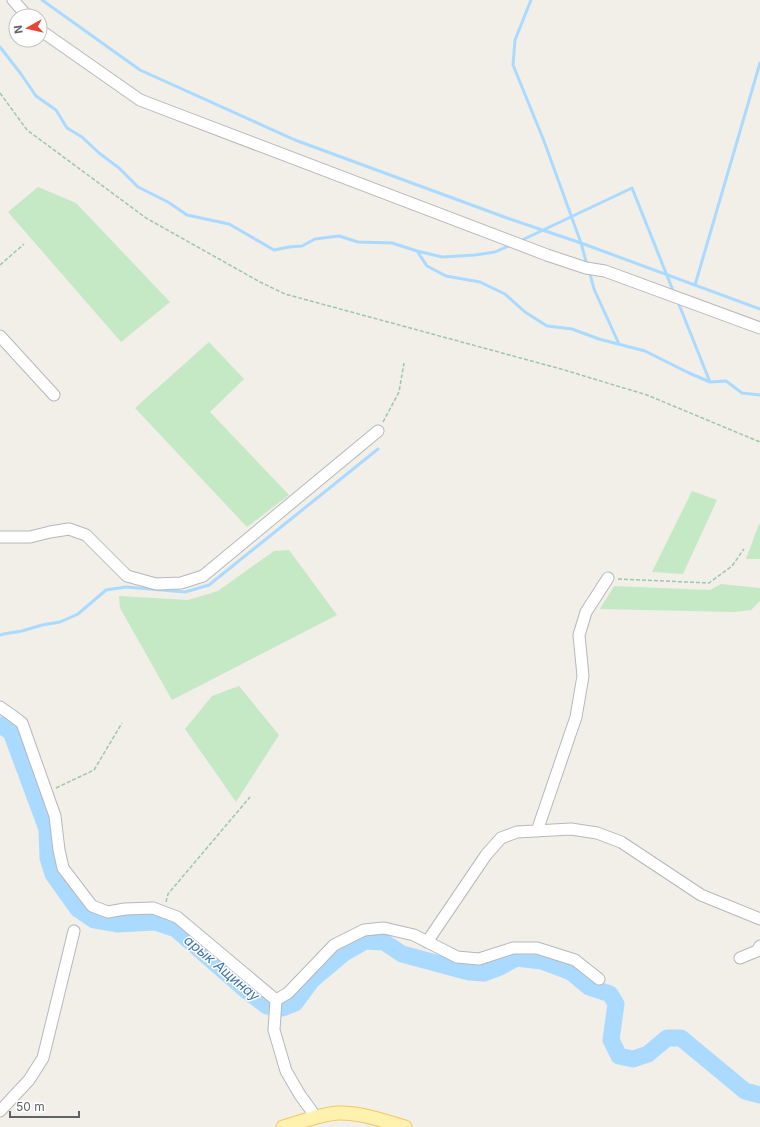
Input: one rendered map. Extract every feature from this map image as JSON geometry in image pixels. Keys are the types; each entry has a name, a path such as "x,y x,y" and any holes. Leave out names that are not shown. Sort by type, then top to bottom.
{"main road":[{"path":"284,1127 316,1117 338,1113 359,1114 405,1127"}],"street":[{"path":"13,0 20,8"},
{"path":"48,36 140,100 548,255 586,268 605,271 760,328"},
{"path":"0,336 54,395"},
{"path":"0,537 30,537 68,529 86,535 127,576 156,584 180,583 203,576 378,431"},
{"path":"537,831 576,717 583,676 579,635 586,612 608,578"},
{"path":"0,708 22,723 55,816 59,850 63,868 92,906 108,912 125,909 153,908 177,917 276,1001"},
{"path":"427,942 486,855 501,838 518,832 571,829 597,833 609,837 622,842 701,895 760,919"},
{"path":"276,1001 288,993 334,945 364,930 384,928 414,935 457,957 479,959 513,948 537,948 575,960 599,979"},
{"path":"0,1111 29,1080 43,1058 74,931"},
{"path":"740,958 757,951 760,946"},
{"path":"276,1001 274,1030 286,1071 300,1096 316,1117"}],"path":[{"path":"0,93 27,130 146,218 260,282 285,294 561,369 647,395 760,442"},
{"path":"0,265 24,244"},
{"path":"378,431 399,392 404,363"},
{"path":"608,578 709,583 732,566 744,549"},
{"path":"47,792 94,770 122,723"},
{"path":"164,912 168,894 250,797"}],"green space":[{"path":"38,187 76,203 170,302 121,342 8,212"},
{"path":"209,342 244,379 210,412 289,495 247,527 135,408"},
{"path":"692,491 717,500 683,574 652,572"},
{"path":"759,524 760,559 746,559"},
{"path":"289,550 337,615 172,700 120,608 119,596 188,600 218,591 274,551"},
{"path":"721,584 760,588 760,601 751,610 734,612 600,609 614,586 710,590"},
{"path":"239,686 279,735 236,802 185,729 212,696"}],"waterway":[{"path":"42,0 140,70 295,140 760,309"},
{"path":"531,0 515,40 513,65 544,141 581,243 587,265"},
{"path":"0,47 36,96 56,110 67,128 82,137 99,153 119,168 138,187 168,202 187,215 229,224 274,250 302,246 315,239 339,236 358,242 392,243 417,251 427,266 446,276 480,282 505,294 525,312 547,326 572,329 599,339 645,351 710,382 726,381 742,393 760,395"},
{"path":"695,285 760,63"},
{"path":"520,241 632,188 674,293"},
{"path":"417,251 442,257 475,255 495,252 511,245"},
{"path":"589,270 594,289 619,344"},
{"path":"678,302 710,382"},
{"path":"0,635 60,622 78,614 106,590 126,587 185,592 209,585 378,449"},
{"name":"арык Ащинау","path":"0,725 11,732 47,829 48,858 53,874 78,909 94,920 117,924 155,922 176,929 247,991 267,1006 282,1008 295,1003 312,980 344,953 365,941 384,942 402,954 469,972 484,973 500,967 516,958 542,961 571,972 589,987 610,994 616,1004 611,1040 619,1056 633,1059 648,1054 667,1038 681,1038 745,1091 760,1095"}]}
